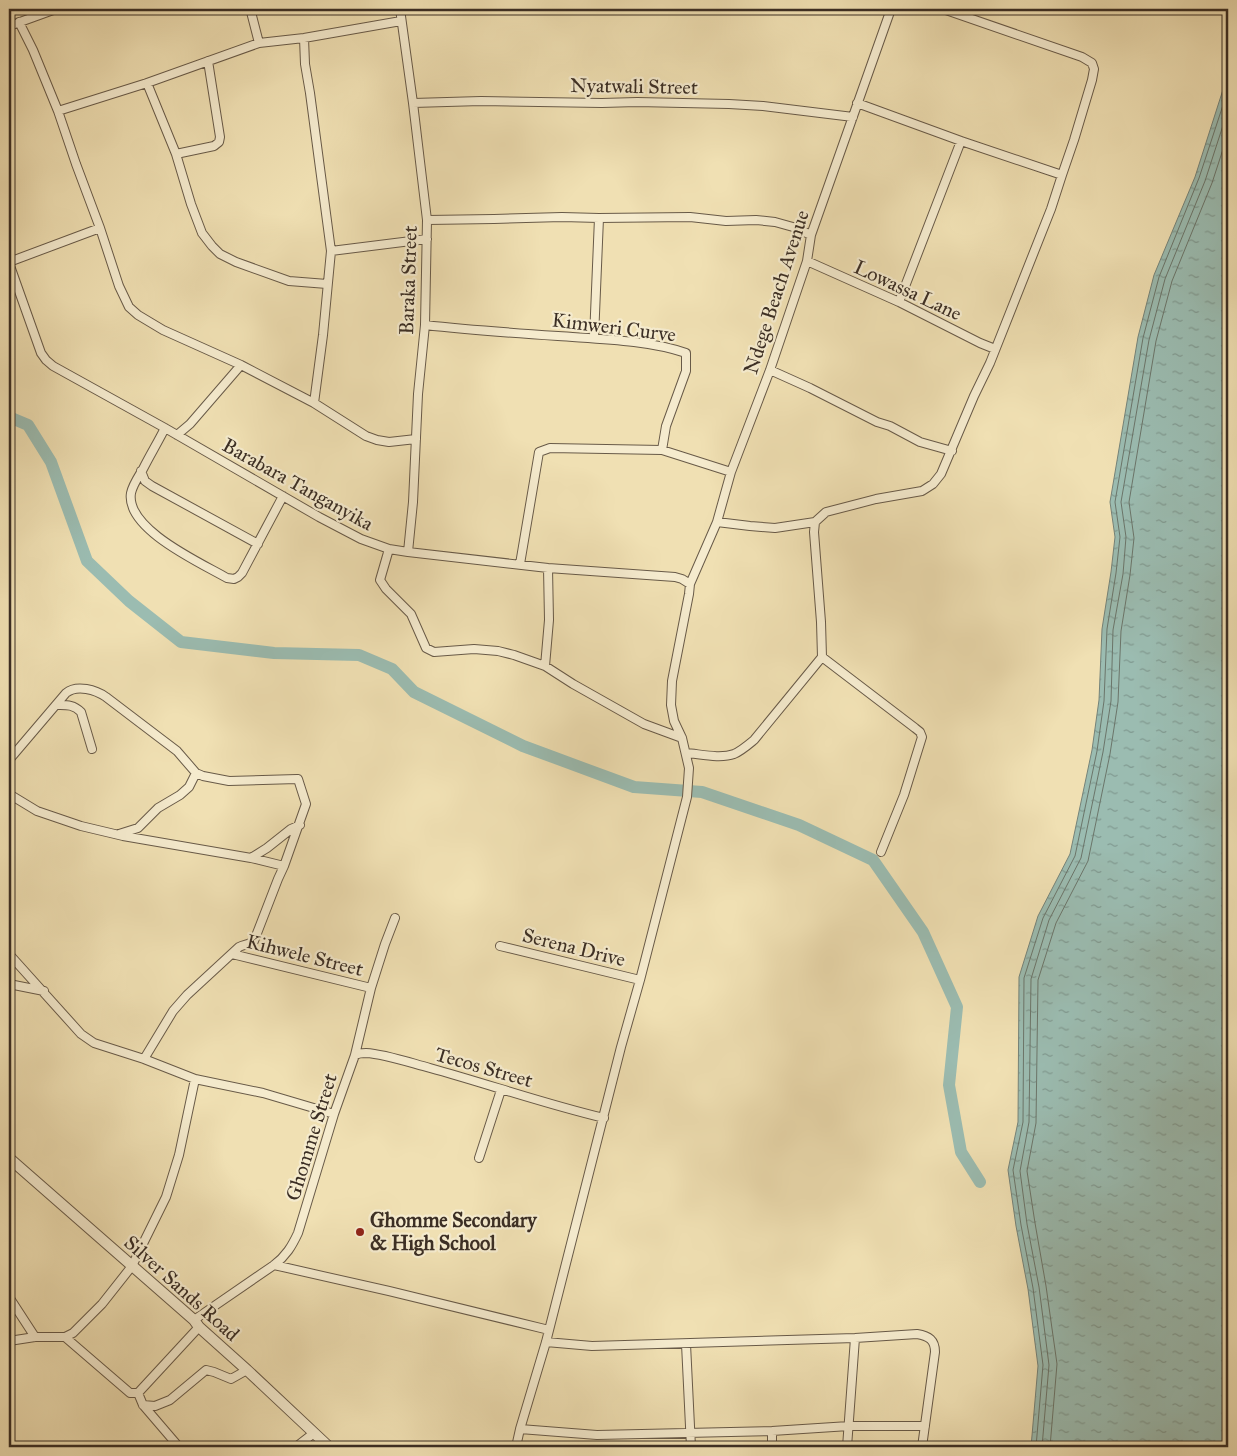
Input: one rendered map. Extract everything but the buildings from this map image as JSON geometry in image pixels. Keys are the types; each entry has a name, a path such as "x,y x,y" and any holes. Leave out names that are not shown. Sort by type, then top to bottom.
{"street":[{"path":"9,26 56,9"},
{"name":"Baraka Street","path":"400,9 414,103 427,220 424,325 408,552"},
{"name":"Ndege Beach Avenue","path":"516,1447 546,1342 621,1047 688,797 689,768 682,738 674,721 671,705 672,681 690,584 717,522 731,472 770,370 806,261 811,235 891,9"},
{"path":"717,522 775,528 815,522 826,512 876,499 922,491 933,484 941,474 952,451 1034,255 1074,140 1094,69 1092,63 1082,57 943,9"},
{"path":"251,12 258,44"},
{"path":"58,111 258,44 401,21"},
{"path":"19,22 33,50 58,111 119,286 129,307 138,315 163,330 241,365 314,403 366,436 389,442 416,439"},
{"path":"304,38 305,64 331,251 314,403"},
{"path":"176,154 214,146 219,142 220,137 208,61"},
{"path":"146,83 176,154 202,234 220,254 236,262 289,281 327,284"},
{"name":"Nyatwali Street","path":"414,103 637,102 728,104 853,116"},
{"path":"857,103 961,142 1062,175"},
{"path":"899,302 961,142"},
{"path":"427,220 690,217 726,221 756,220 776,222 811,235"},
{"path":"594,338 599,218"},
{"path":"9,262 100,228"},
{"path":"331,251 427,239"},
{"name":"Lowassa Lane","path":"806,261 899,302 995,349"},
{"name":"Barabara Tanganyika","path":"9,262 41,353 46,360 70,376 165,428 319,517 360,538 390,549 408,552 548,568 675,577 690,584"},
{"name":"Kimweri Curve","path":"424,325 594,338 668,347 686,353 686,371 666,426 662,450"},
{"path":"177,435 190,424 241,365"},
{"path":"770,370 920,442 952,451"},
{"path":"165,428 132,490 131,497 133,508 140,522 170,546 227,578 234,579 242,573 283,496"},
{"path":"520,564 539,452 550,448 662,450 731,472"},
{"path":"142,472 145,481 152,486 258,544"},
{"path":"686,753 722,756 734,754 741,750 754,740 822,658 814,532 815,522"},
{"path":"390,549 380,580 386,589 411,614 426,648 434,652 474,649 498,650 545,666 644,724 682,738"},
{"path":"545,666 549,620 548,568"},
{"path":"822,658 915,728 922,737 904,795 881,852"},
{"path":"9,760 66,693 74,689 100,693 177,751 196,773 203,776 229,781 298,779 306,804 300,825 254,941 239,947 187,996 174,1011 144,1060"},
{"path":"56,705 70,705 77,708 92,750"},
{"path":"117,835 138,828 158,808 180,796 189,787 196,773"},
{"path":"9,794 37,811 81,826 117,835 251,858 284,866"},
{"path":"251,858 291,829 300,825"},
{"name":"Ghomme Street","path":"138,1392 196,1324 274,1265 292,1247 298,1233 334,1114 355,1055 371,988 395,918"},
{"name":"Serena Drive","path":"500,946 640,980"},
{"path":"9,954 87,1039 103,1047 195,1079 263,1093 334,1114"},
{"name":"Kihwele Street","path":"232,954 371,988"},
{"path":"9,984 44,991"},
{"name":"Tecos Street","path":"355,1055 367,1053 399,1060 604,1118"},
{"path":"9,1341 35,1337 65,1337 73,1333 102,1304 132,1266 166,1197 179,1155 195,1079"},
{"path":"480,1158 501,1090"},
{"name":"Silver Sands Road","path":"9,1158 132,1266 329,1447"},
{"path":"274,1265 549,1330"},
{"path":"9,1297 35,1337"},
{"path":"546,1342 592,1346 925,1335 932,1339 936,1352 922,1447"},
{"path":"65,1337 130,1393 138,1392 143,1405 178,1447"},
{"path":"847,1447 855,1338"},
{"path":"686,1344 692,1447"},
{"path":"143,1405 155,1406 170,1400 206,1370 231,1379 247,1370"},
{"path":"520,1429 598,1435 690,1434 849,1426 925,1426"},
{"path":"772,1431 772,1447"},
{"path":"296,1447 314,1433"}],"water":[{"path":"1228,74 1228,1447 1031,1447 1038,1366 1028,1289 1008,1170 1018,1122 1019,977 1038,916 1070,854 1092,750 1099,700 1102,629 1115,537 1110,502 1138,337 1154,275 1195,177"}],"waterway":[{"path":"9,417 28,425 51,462 87,561 129,601 181,642 274,653 359,655 392,669 414,692 523,746 634,787 702,792 799,825 873,860 923,932 957,1007 949,1085 961,1152 980,1182"}],"place":[{"name":"Ghomme Secondary & High School","path":"360,1232"}]}
